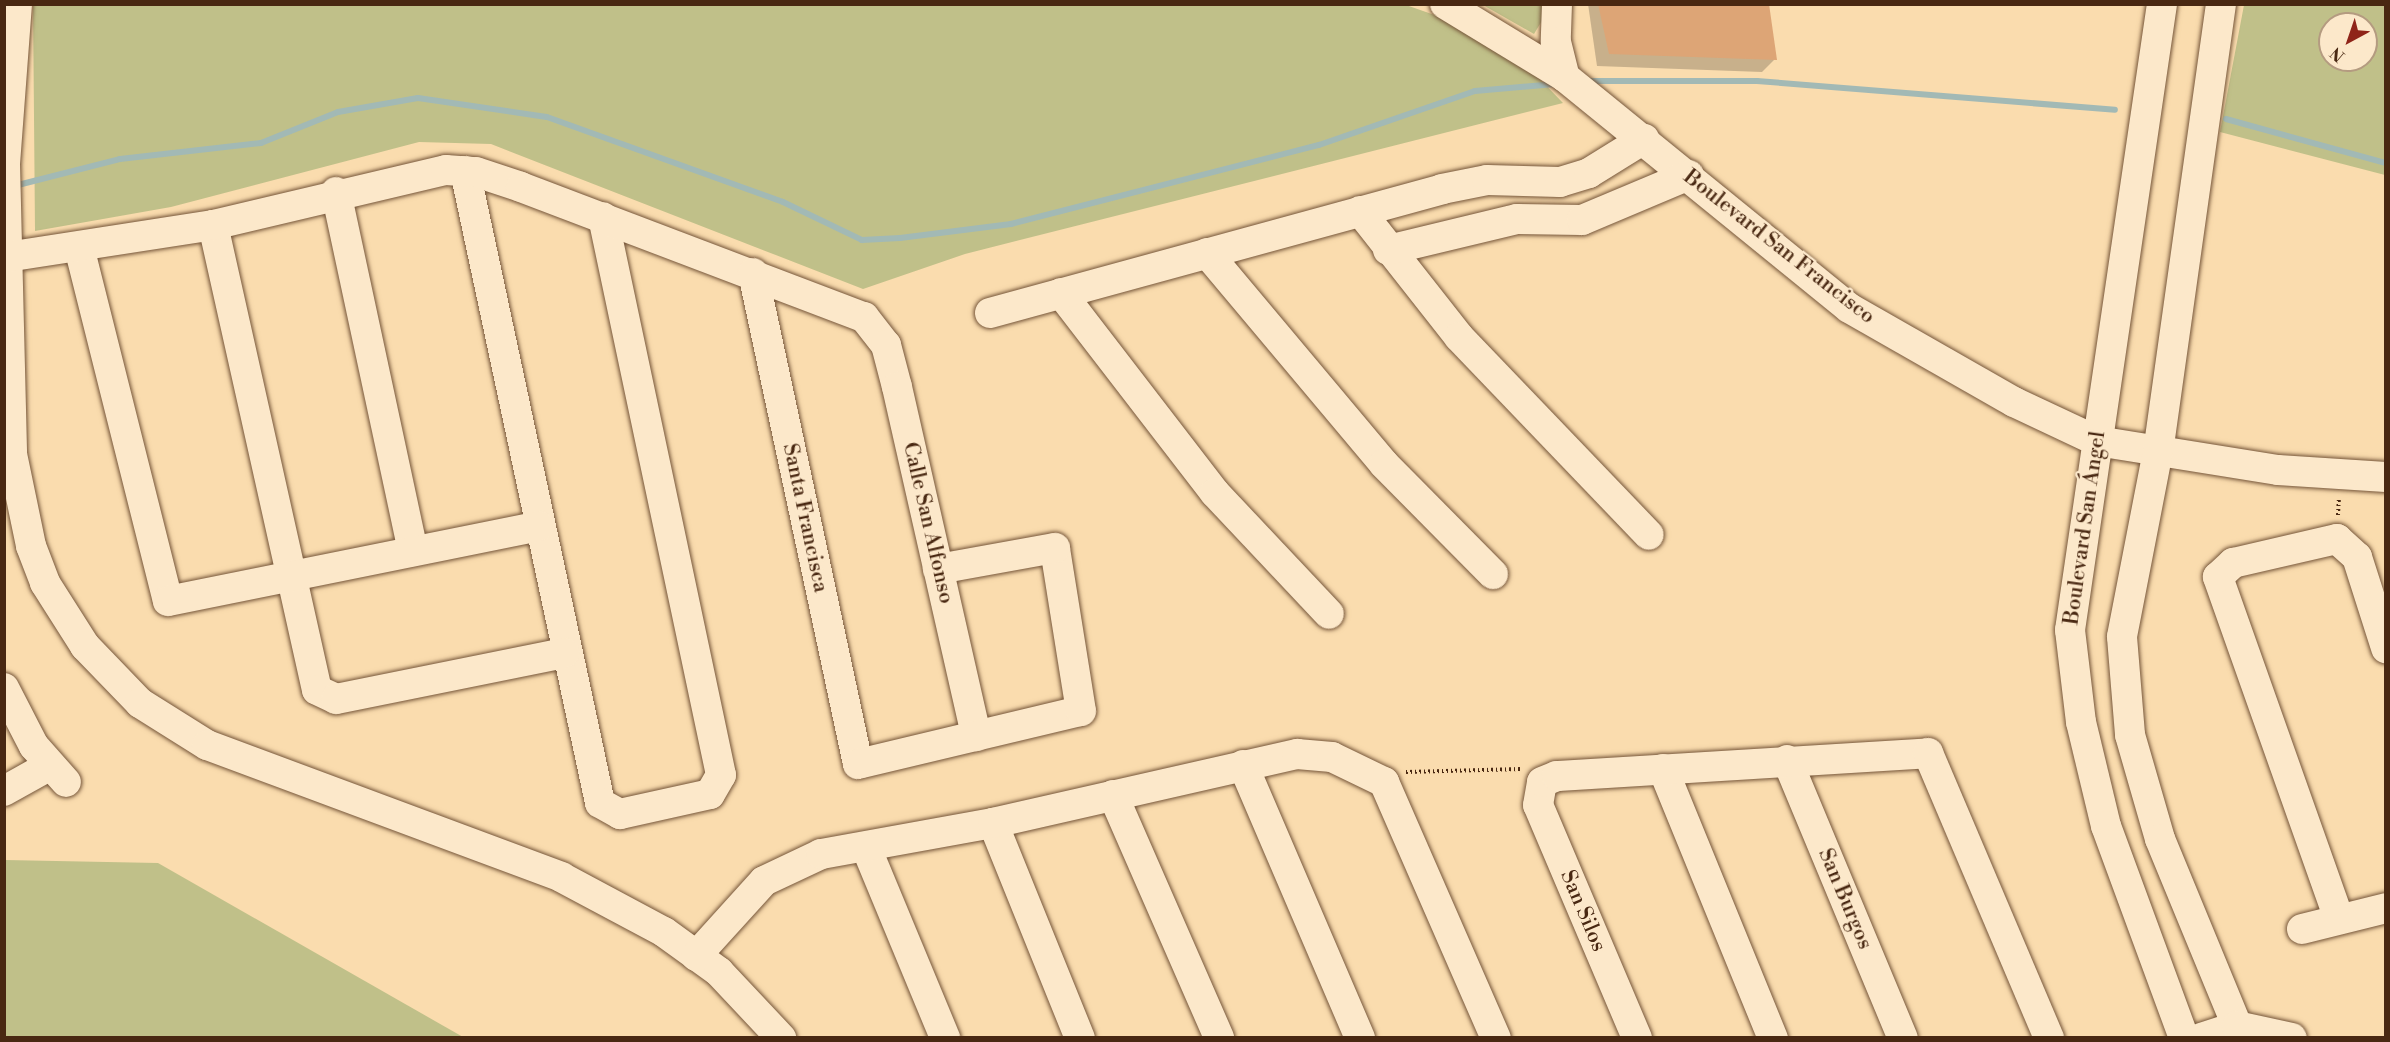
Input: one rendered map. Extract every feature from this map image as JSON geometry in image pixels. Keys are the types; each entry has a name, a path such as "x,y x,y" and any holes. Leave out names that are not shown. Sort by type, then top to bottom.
{"street":[{"path":"17,4 5,164 12,454 31,546 60,612 107,674 141,703 207,745 561,877 696,956 781,1038"},
{"name":"Boulevard San Francisco","path":"1445,4 1541,59 1689,175 1849,308 1933,360 2097,441 2341,475 2385,477"},
{"path":"1557,4 1556,42 1565,77"},
{"name":"Boulevard San Ángel","path":"2162,4 2070,630 2078,704 2106,826 2184,1038"},
{"path":"2220,4 2158,451 2122,637 2130,735 2160,839 2237,1026"},
{"path":"990,313 1360,211 1494,180 1560,182 1589,173 1644,139"},
{"path":"6,266 79,247 213,225 336,192 446,170 465,171 603,217 753,273"},
{"path":"465,171 564,653 600,803 620,814 710,794 721,775 603,217"},
{"path":"1388,250 1503,223 1582,220 1689,175"},
{"path":"1494,180 1503,223"},
{"path":"336,192 414,551"},
{"path":"1360,211 1388,250 1459,337 1649,535"},
{"path":"213,225 317,690 336,699 564,653"},
{"path":"79,247 168,601 291,578 538,526"},
{"path":"1207,253 1384,464 1493,574"},
{"name":"Calle San Alfonso","path":"753,273 864,317 886,345 976,736"},
{"name":"Santa Francisca","path":"753,273 858,764 976,736"},
{"path":"1061,293 1215,493 1329,614"},
{"path":"2338,919 2218,577 2233,563 2337,539 2356,557 2385,648"},
{"path":"938,569 1055,548 1081,711 976,736"},
{"path":"4,688 15,741 58,774 4,792"},
{"path":"2078,704 2126,694"},
{"path":"1542,782 1557,776 1928,753 2049,1038"},
{"path":"696,956 742,902 784,867 866,847 993,823 1297,754 1332,758 1369,773 1384,782 1397,805 1496,1038"},
{"name":"San Burgos","path":"1787,760 1904,1038"},
{"path":"1243,765 1360,1038"},
{"path":"1663,769 1773,1038"},
{"name":"San Silos","path":"1542,782 1538,806 1637,1038"},
{"path":"1113,795 1219,1038"},
{"path":"993,823 1080,1038"},
{"path":"866,847 945,1038"},
{"path":"2302,929 2385,908"},
{"path":"2201,1038 2237,1026 2292,1038"}],"path":[{"path":"2337,539 2341,475"},
{"path":"1369,773 1521,769 1542,782"}],"green space":[{"path":"33,5 1406,5 1443,18 1534,73 1563,103 965,254 863,289 491,144 419,142 171,207 35,231"},
{"path":"1483,5 1542,5 1543,19 1534,34"},
{"path":"2244,5 2385,5 2385,175 2220,132"},
{"path":"5,860 158,863 463,1037 5,1037"}],"building":[{"path":"1598,4 1769,4 1777,60 1609,54"}],"waterway":[{"path":"1586,81 1757,81 2115,110"},
{"path":"14,186 120,159 261,143 338,112 418,98 547,117 783,202 862,240 900,238 1011,224 1319,145 1475,91 1555,84"},
{"path":"2226,119 2386,163"}]}
